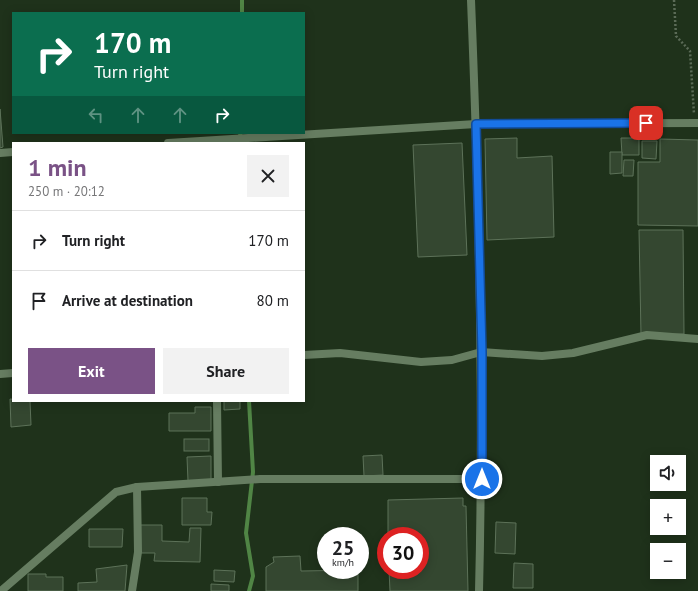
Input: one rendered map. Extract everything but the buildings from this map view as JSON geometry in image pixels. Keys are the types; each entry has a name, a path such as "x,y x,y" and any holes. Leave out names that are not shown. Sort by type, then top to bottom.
{"street":[{"path":"471,0 482,352 482,479 479,591"},
{"path":"184,142 476,124 696,123"},
{"path":"0,153 12,152"},
{"path":"305,355 340,353 421,362 452,360 482,352 542,356 574,353 647,335 698,339"},
{"path":"0,374 12,373"},
{"path":"218,402 218,482"},
{"path":"1,591 116,492 137,486 260,479 482,479"},
{"path":"132,591 138,552 137,486"}],"path":[{"path":"674,0 676,36 690,51 696,123"}],"waterway":[{"path":"242,0 242,12"},
{"path":"240,134 242,142"},
{"path":"249,402 253,472 246,533 253,576 249,591"}],"route":[{"path":"482,479 482,352 476,124 646,123"}]}
